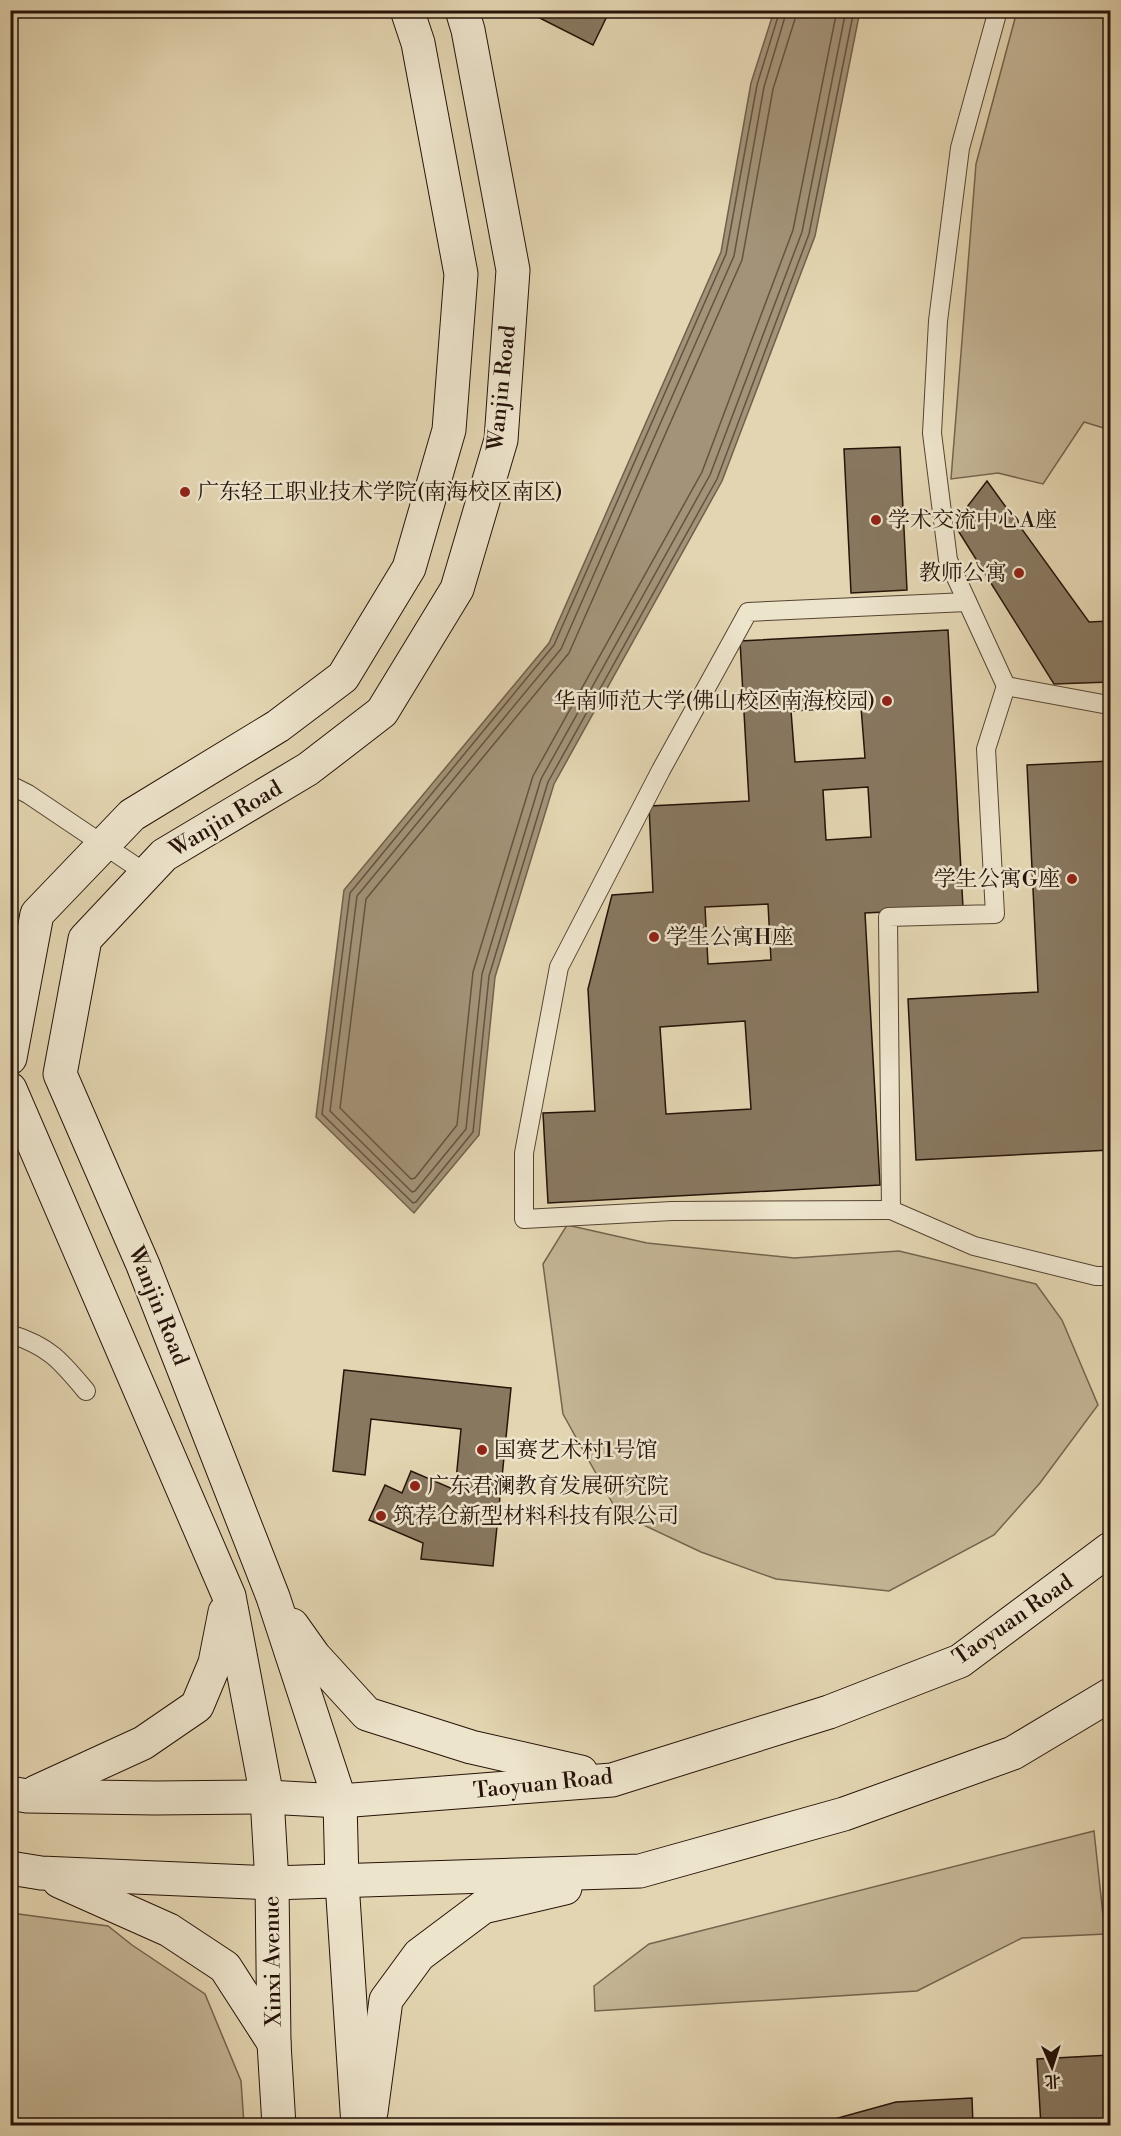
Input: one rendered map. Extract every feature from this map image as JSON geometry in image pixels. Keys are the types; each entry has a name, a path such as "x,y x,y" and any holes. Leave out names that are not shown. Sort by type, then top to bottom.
{"street":[{"path":"10,1058 37,914 132,815 278,726 343,677 409,568 449,430 461,273 418,43 407,10"},
{"name":"Wanjin Road","path":"340,1802 273,1598 143,1265 60,1074 86,939 164,855 308,769 382,712 457,589 501,440 513,270 468,30 462,10"},
{"path":"10,1089 229,1596 267,1797"},
{"name":"Taoyuan Road","path":"19,1795 155,1798 267,1797 340,1802 612,1780 829,1712 960,1661 1110,1549"},
{"path":"19,1795 143,1743 197,1706 215,1663 229,1596"},
{"path":"273,1598 314,1656 367,1714 471,1747 612,1780"},
{"path":"370,2126 386,2000 419,1954 483,1907 640,1871 844,1814 1013,1753 1110,1695"},
{"name":"Xinxi Avenue","path":"267,1797 272,1883 274,2043 279,2126"},
{"path":"340,1802 342,1882 358,2126"},
{"path":"26,1871 272,1883 640,1871"},
{"path":"26,1871 169,1930 225,1967 274,2043"}],"lane":[{"path":"891,1210 888,917 995,914 986,749 1006,686 948,560 932,433 938,321 960,148 998,10"},
{"path":"967,602 748,612 661,770 560,967 524,1153 524,1219 672,1211 891,1210 974,1246 1096,1276 1110,1276"},
{"path":"1006,686 1103,705 1110,704"},
{"path":"10,785 28,794 147,874"},
{"path":"10,1334 31,1341 58,1358 86,1390"}],"shaded area":[{"path":"1017,11 1110,11 1110,430 1084,422 1043,484 998,473 951,479 976,164"},
{"path":"567,1225 647,1243 794,1258 899,1251 1036,1284 1062,1320 1098,1405 1040,1483 994,1535 889,1591 776,1579 701,1552 618,1513 563,1414 543,1264"},
{"path":"1094,1831 1105,1934 1022,1938 917,1991 595,2011 594,1986 649,1944"},
{"path":"11,1913 108,1926 205,1994 241,2081 244,2125 11,2125"}],"water":[{"path":"774,11 860,11 815,236 722,481 554,784 495,977 479,1135 414,1213 316,1117 344,890 549,643 721,252 751,83"}],"building":[{"path":"524,10 610,10 593,45"},
{"name":"学术交流中心A座","path":"900,447 907,590 851,593 844,449"},
{"name":"教师公寓","path":"987,481 1089,622 1110,621 1110,682 1054,684 954,524"},
{"name":"学生公寓H座","path":"948,630 963,908 865,913 880,1185 548,1203 543,1113 595,1111 588,989 612,895 653,892 649,806 749,801 740,641","holes":["861,707 865,758 795,762 791,711","868,787 871,837 826,840 823,790","768,904 771,960 708,964 705,907","745,1021 751,1109 666,1114 660,1027"]},
{"name":"学生公寓G座","path":"1110,761 1110,1150 916,1160 908,999 1038,992 1027,765"},
{"name":"国赛艺术村1号馆","path":"344,1370 511,1388 493,1566 421,1559 423,1543 369,1520 385,1485 402,1493 411,1471 455,1490 461,1429 371,1419 365,1475 333,1471"},
{"path":"1110,2055 1110,2126 1041,2126 1037,2059"},
{"path":"972,2098 973,2126 809,2126 896,2102"}],"place":[{"name":"广东轻工职业技术学院(南海校区南区)","path":"185,492"},
{"name":"学术交流中心A座","path":"876,520"},
{"name":"教师公寓","path":"1019,573"},
{"name":"华南师范大学(佛山校区南海校园)","path":"887,701"},
{"name":"学生公寓G座","path":"1072,879"},
{"name":"学生公寓H座","path":"654,937"},
{"name":"国赛艺术村1号馆","path":"482,1450"},
{"name":"广东君澜教育发展研究院","path":"415,1486"},
{"name":"筑荐仓新型材料科技有限公司","path":"381,1516"}]}
